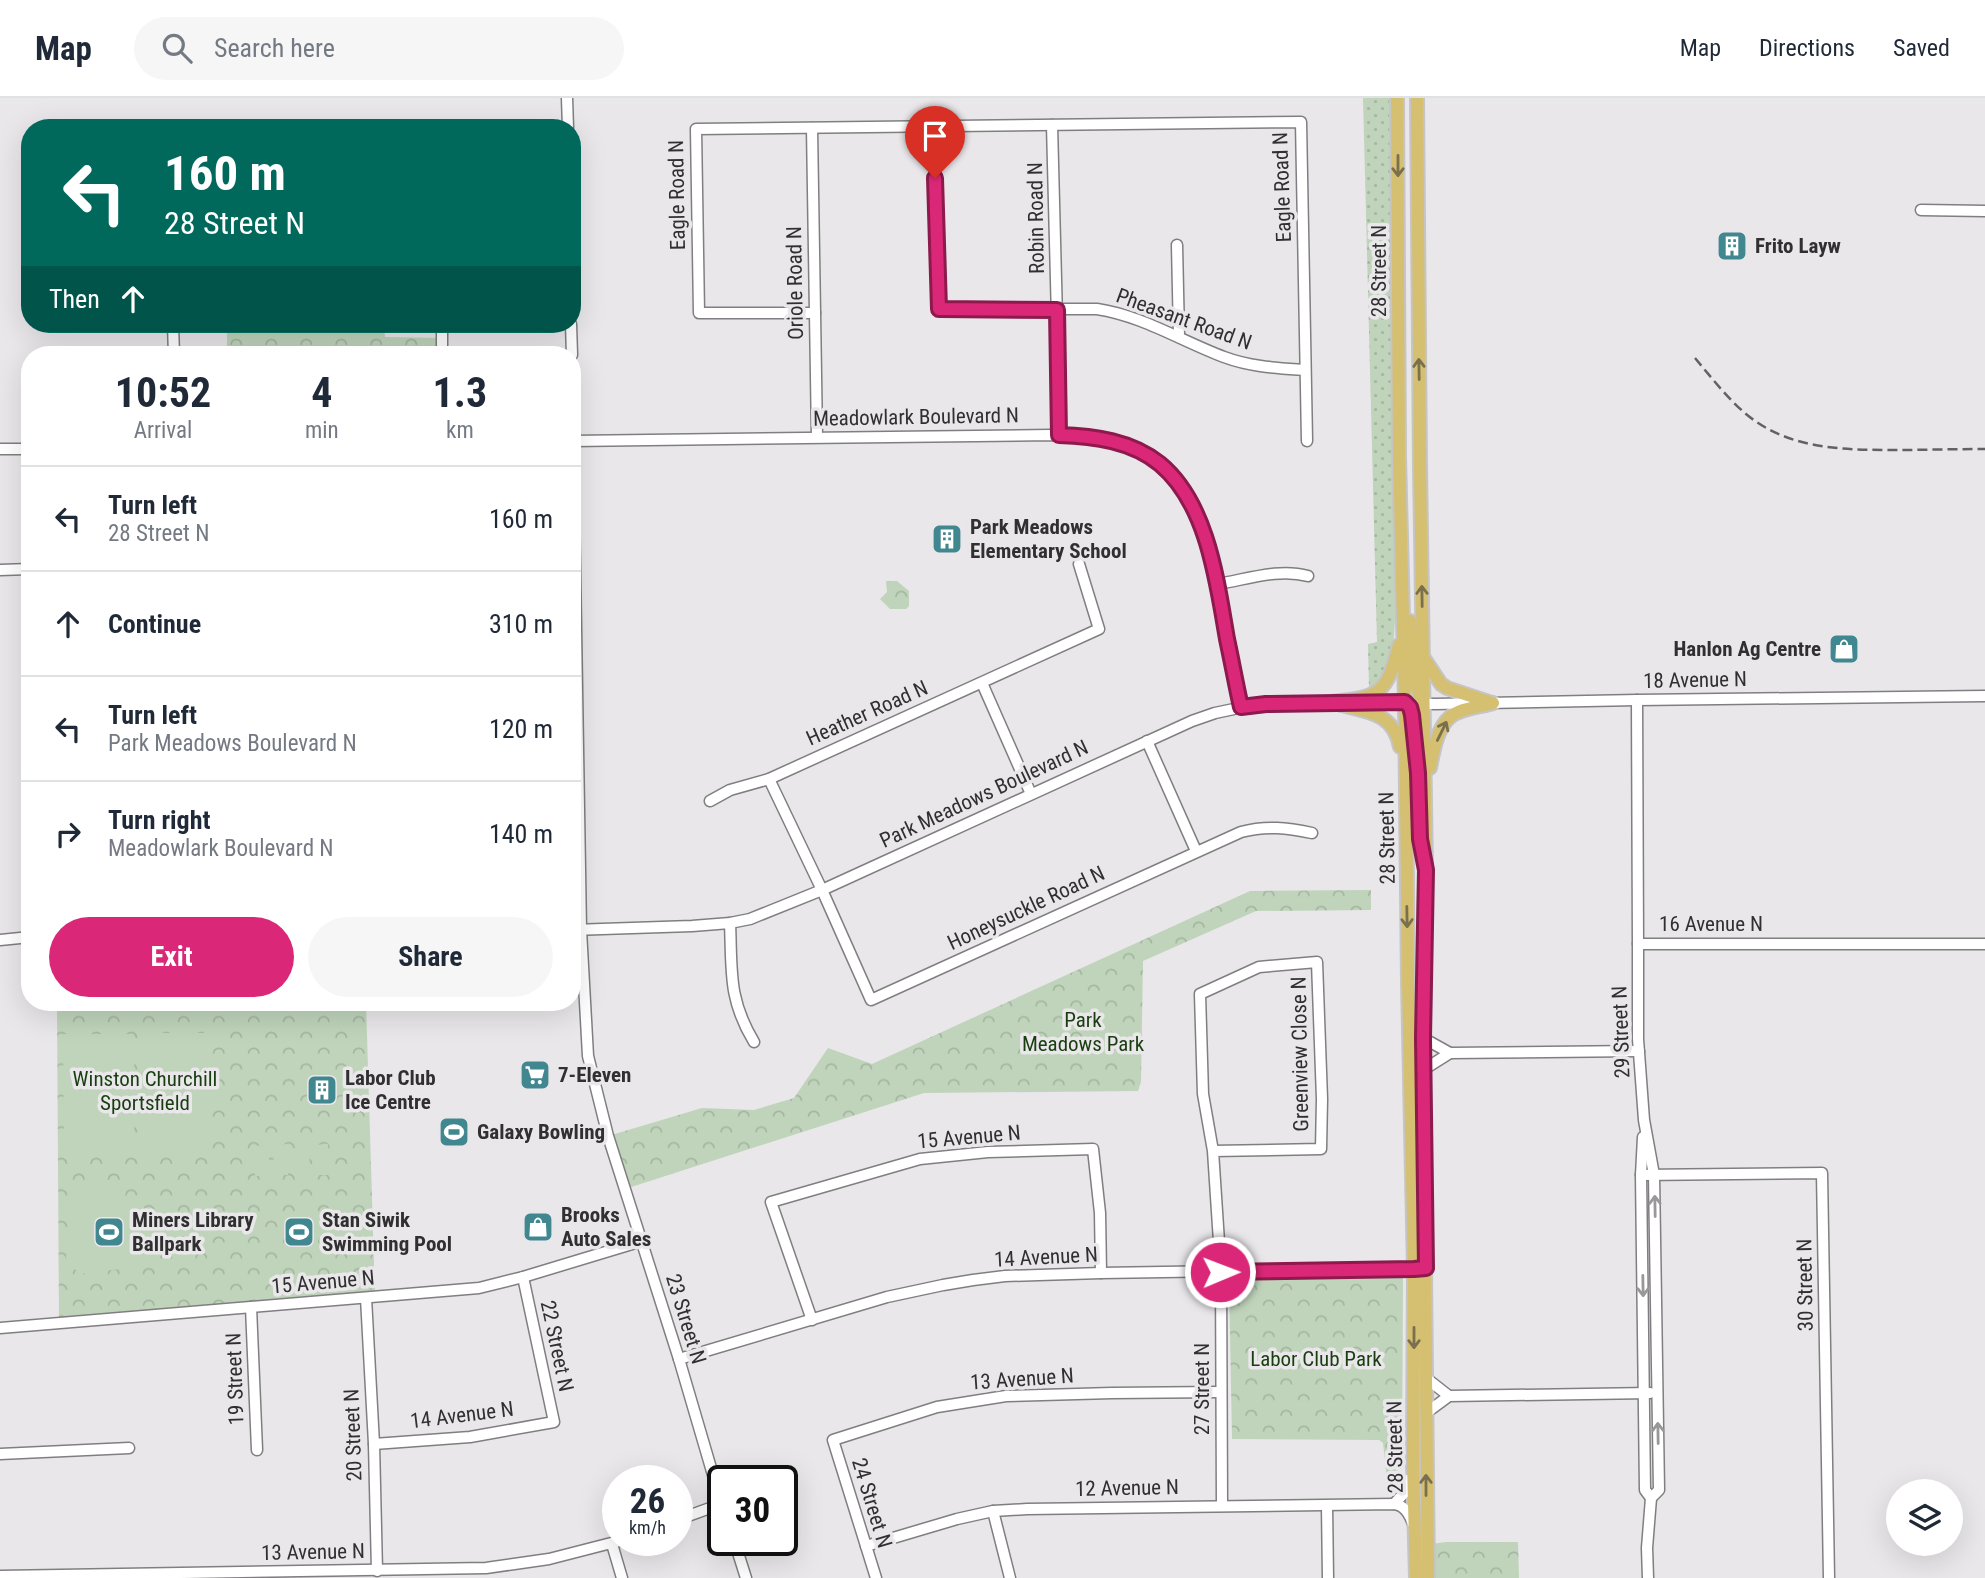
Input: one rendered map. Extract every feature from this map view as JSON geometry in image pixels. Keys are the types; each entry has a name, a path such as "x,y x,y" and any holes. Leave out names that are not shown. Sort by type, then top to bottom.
{"main road":[{"name":"28 Street N","path":"1397,98 1400,551 1420,1268 1426,1378 1427,1578"},
{"path":"1410,98 1418,161"},
{"name":"28 Street N","path":"1416,1578 1413,1465 1420,1268 1426,870 1417,98"},
{"path":"1400,551 1412,639 1414,678 1423,703"},
{"path":"1331,702 1354,700 1381,689 1395,660 1403,627"},
{"path":"1423,657 1441,684 1447,688 1493,703"},
{"path":"1331,702 1376,714 1389,722 1398,733 1405,774"},
{"path":"1405,702 1412,715 1418,773 1420,839 1426,870"},
{"path":"1426,790 1434,750 1443,725 1451,716 1493,703"}],"street":[{"path":"567,98 568,119"},
{"name":"Eagle Road N","path":"815,313 699,313 696,129 1301,122 1307,440"},
{"name":"Robin Road N","path":"1052,125 1059,435"},
{"name":"Pheasant Road N","path":"934,126 939,309 1112,311 1244,363 1305,370"},
{"name":"Oriole Road N","path":"812,128 817,438"},
{"path":"1921,210 1985,211"},
{"path":"1178,245 1179,336"},
{"name":"Meadowlark Boulevard N","path":"581,441 1059,435 1091,437 1125,445 1158,462 1185,495 1197,516 1219,584 1241,707"},
{"path":"0,449 21,449"},
{"name":"Heather Road N","path":"709,801 730,790 769,779 1099,629 1079,564"},
{"path":"0,570 21,569"},
{"path":"1219,584 1282,573 1308,576"},
{"path":"982,683 1031,794"},
{"name":"18 Avenue N","path":"1405,702 1985,696"},
{"name":"16 Avenue N","path":"1637,699 1638,944 1985,944"},
{"name":"Park Meadows Boulevard N","path":"581,930 674,927 750,919 822,890 1192,721 1241,707 1331,702 1405,702"},
{"path":"1147,741 1196,851"},
{"path":"769,779 822,890"},
{"name":"Honeysuckle Road N","path":"822,890 872,1000 1196,851 1254,828 1280,827 1312,833"},
{"path":"730,923 735,1001 741,1020 754,1042"},
{"path":"0,940 21,938"},
{"name":"29 Street N","path":"1638,944 1639,1051 1644,1120"},
{"name":"Greenview Close N","path":"1213,1151 1321,1149 1317,962 1259,967 1200,994 1203,1092 1213,1151 1220,1272"},
{"name":"23 Street N","path":"581,983 591,1073 710,1465"},
{"path":"1423,1038 1450,1053 1639,1051"},
{"path":"1423,1070 1450,1053"},
{"path":"1644,1120 1654,1175 1659,1490 1651,1498 1647,1548 1648,1578"},
{"path":"1644,1120 1641,1175 1645,1490 1651,1498"},
{"name":"15 Avenue N","path":"812,1320 771,1202 920,1159 988,1152 1093,1149 1100,1213 1101,1273"},
{"name":"30 Street N","path":"1641,1175 1822,1173 1829,1578"},
{"name":"15 Avenue N","path":"0,1328 478,1288 642,1241"},
{"name":"14 Avenue N","path":"679,1359 887,1297 1005,1276 1420,1268"},
{"name":"27 Street N","path":"1220,1272 1222,1505"},
{"name":"22 Street N","path":"523,1277 554,1422"},
{"name":"20 Street N","path":"366,1298 374,1444 377,1571"},
{"name":"19 Street N","path":"251,1307 257,1450"},
{"path":"1426,1378 1449,1396"},
{"name":"13 Avenue N","path":"832,1440 937,1407 1006,1396 1220,1392"},
{"path":"1426,1413 1449,1396 1658,1393"},
{"name":"14 Avenue N","path":"374,1444 470,1437 554,1422"},
{"name":"24 Street N","path":"832,1440 876,1578"},
{"path":"0,1454 129,1448"},
{"path":"1394,1504 1408,1489 1413,1465"},
{"path":"1394,1504 1409,1513 1416,1532"},
{"name":"12 Avenue N","path":"866,1546 993,1511 1394,1504"},
{"path":"1327,1506 1328,1578"},
{"path":"993,1511 1010,1578"},
{"name":"13 Avenue N","path":"0,1577 247,1575 486,1568 548,1559 602,1546"},
{"path":"616,1556 622,1578"},
{"path":"739,1556 746,1578"}],"green space":[{"path":"1363,98 1391,98 1395,621 1388,667 1369,688 1368,644 1377,642"},
{"path":"227,333 385,333 385,337 442,338 442,346 227,346"},
{"path":"886,581 897,581 909,591 909,606 906,609 890,609 880,599 887,592"},
{"name":"Park Meadows Park","path":"1371,890 1371,910 1256,911 1143,961 1141,1082 1138,1091 924,1093 625,1189 608,1136 702,1108 754,1110 794,1098 828,1048 872,1064 1250,891"},
{"name":"Winston Churchill Sportsfield","path":"57,1011 366,1011 375,1297 59,1323"},
{"name":"Winston Churchill Sportsfield","path":"140,1033 211,1033 211,1149 141,1150"},
{"path":"63,1034 134,1034 134,1150 64,1151"},
{"path":"288,1144 288,1175 274,1175 273,1145"},
{"path":"295,1144 309,1144 310,1175 295,1175"},
{"path":"328,1144 329,1175 314,1175 314,1145"},
{"path":"269,1145 269,1176 255,1176 254,1146"},
{"name":"Miners Library Ballpark","path":"73,1183 107,1190 132,1206 147,1231 152,1265 79,1274 66,1258"},
{"name":"Labor Club Park","path":"1403,1277 1402,1466 1388,1488 1383,1443 1379,1440 1232,1439 1229,1279"},
{"path":"1518,1542 1519,1578 1431,1578 1431,1544"}],"railway":[{"path":"1695,358 1746,414 1762,426 1797,441 1854,449 1985,449"}],"place":[{"name":"Frito Layw","path":"1732,246"},
{"name":"Park Meadows Elementary School","path":"947,539"},
{"name":"Hanlon Ag Centre","path":"1844,649"},
{"name":"7-Eleven","path":"535,1075"},
{"name":"Labor Club Ice Centre","path":"322,1090"},
{"name":"Galaxy Bowling","path":"454,1132"},
{"name":"Brooks Auto Sales","path":"538,1227"},
{"name":"Miners Library Ballpark","path":"109,1232"},
{"name":"Stan Siwik Swimming Pool","path":"299,1232"}],"route":[{"path":"935,178 939,309 1057,310 1059,435 1091,437 1125,445 1158,462 1177,482 1197,516 1219,584 1241,707 1266,704 1405,702 1410,707 1418,773 1420,839 1426,870 1423,1038 1426,1268 1220,1272"}]}
